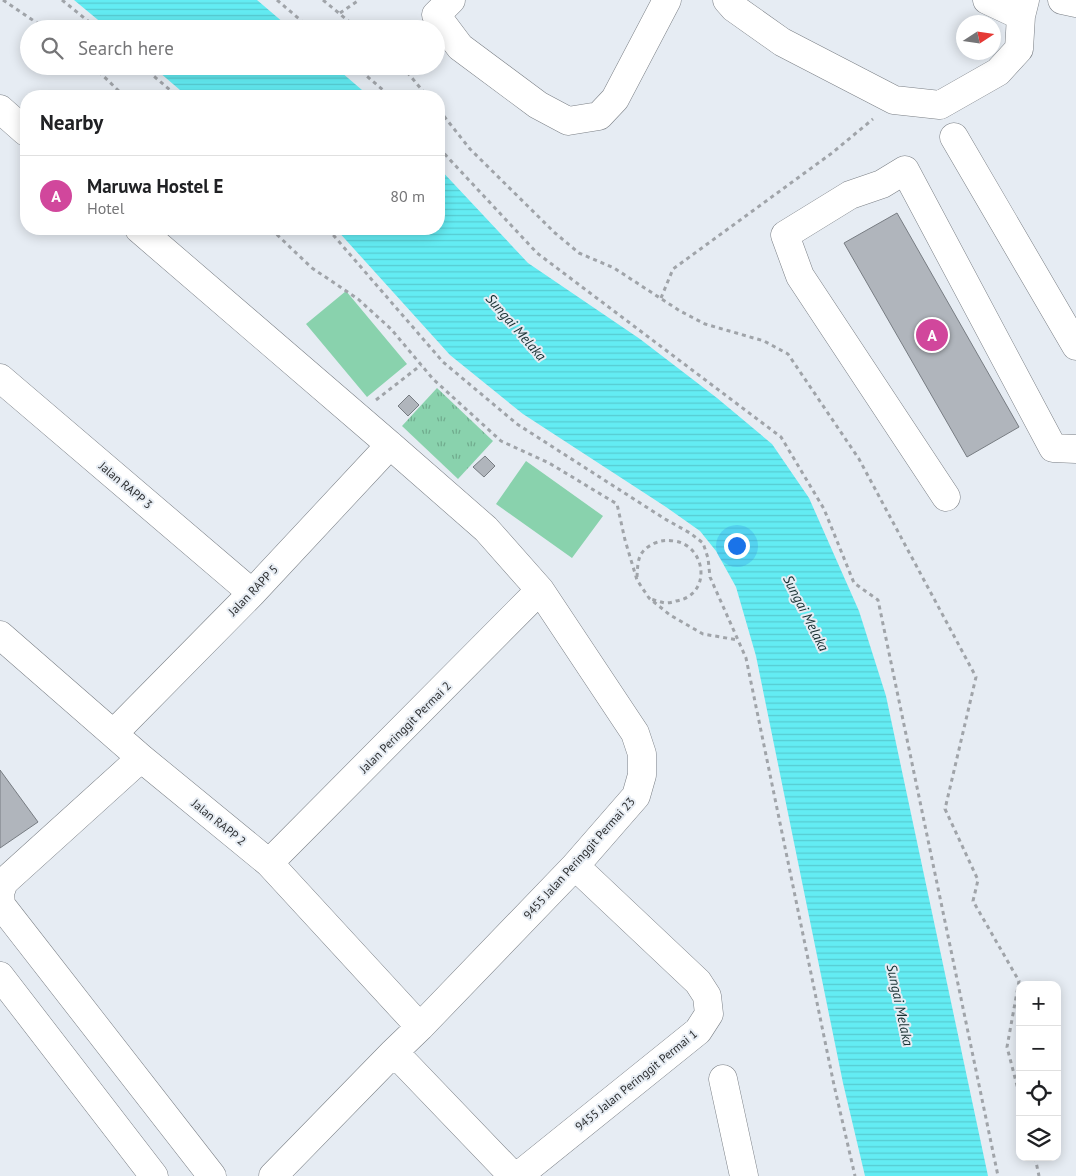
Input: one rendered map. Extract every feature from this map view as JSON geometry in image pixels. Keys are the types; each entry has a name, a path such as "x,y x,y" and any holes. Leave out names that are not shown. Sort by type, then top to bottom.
{"street":[{"path":"440,20 436,15 451,0"},
{"path":"445,27 460,47 538,105 568,121 599,116 615,99 667,0"},
{"path":"727,0 734,8 782,42 894,100 940,105 998,72 1019,49 1023,8 987,0"},
{"path":"1062,0 1076,3"},
{"path":"0,109 20,127"},
{"path":"954,137 1076,346"},
{"path":"946,497 800,276 785,235 850,195 882,184 905,170 1064,449"},
{"name":"9455 Jalan Peringgit Permai 23","path":"146,235 486,529 540,590 635,733 642,754 642,775 636,796 575,866 273,1176"},
{"name":"Jalan RAPP 3","path":"0,378 252,593"},
{"name":"Jalan RAPP 5","path":"114,733 252,593 390,445"},
{"name":"Jalan Peringgit Permai 2","path":"269,863 540,590"},
{"name":"Jalan RAPP 2","path":"0,635 141,758 269,863 420,1027"},
{"path":"141,758 4,882 0,893 1,905 212,1176"},
{"name":"9455 Jalan Peringgit Permai 1","path":"518,1176 698,1031 709,1014 708,996 698,982 575,866"},
{"path":"0,976 154,1176"},
{"path":"394,1052 513,1176"},
{"path":"724,1079 744,1176"}],"path":[{"path":"3,0 33,20"},
{"path":"62,0 87,20"},
{"path":"277,0 300,20"},
{"path":"323,0 347,20"},
{"path":"340,14 358,0"},
{"path":"102,75 118,90"},
{"path":"152,75 170,90"},
{"path":"366,75 383,90"},
{"path":"410,75 422,90"},
{"path":"661,298 673,269 832,153 894,100"},
{"path":"445,118 470,149 555,233 579,254 614,268 680,311 705,324 764,341 788,354 859,459 976,676 944,809 978,880 973,901 1019,981 1007,1047 1016,1082"},
{"path":"445,154 537,253 781,437 824,509 854,583 878,600 998,1176"},
{"path":"277,235 312,268 358,298 392,329 433,379 501,441 549,463 617,504 637,580 649,598 670,615 703,634 738,640"},
{"path":"333,235 443,362 495,406 517,424 703,543 708,558 710,577 746,658 834,1085 855,1176"},
{"path":"356,416 421,365"},
{"path":"637,580 638,560 646,547 662,540 678,542 692,549 700,563 702,579 694,594 682,600 666,603 649,598"},
{"path":"1036,1161 1040,1176"}],"green space":[{"path":"346,291 407,364 367,397 306,324"},
{"path":"437,388 493,441 458,479 402,426"},
{"path":"526,461 603,516 572,558 496,504"}],"water":[{"path":"74,0 257,0 280,20 98,20"},
{"path":"162,75 344,75 362,90 180,90"},
{"name":"Sungai Melaka","path":"445,174 528,263 640,339 717,398 772,444 809,498 859,611 886,696 988,1176 865,1176 843,1083 756,656 736,587 716,551 700,531 523,414 450,355 341,235 445,235"}],"building":[{"path":"897,213 1019,427 967,457 844,243"},
{"path":"409,395 419,405 408,416 398,406"},
{"path":"485,456 495,466 484,477 473,467"},
{"path":"0,770 38,822 0,848"}],"place":[{"name":"Maruwa Hostel E","path":"932,335"}]}
